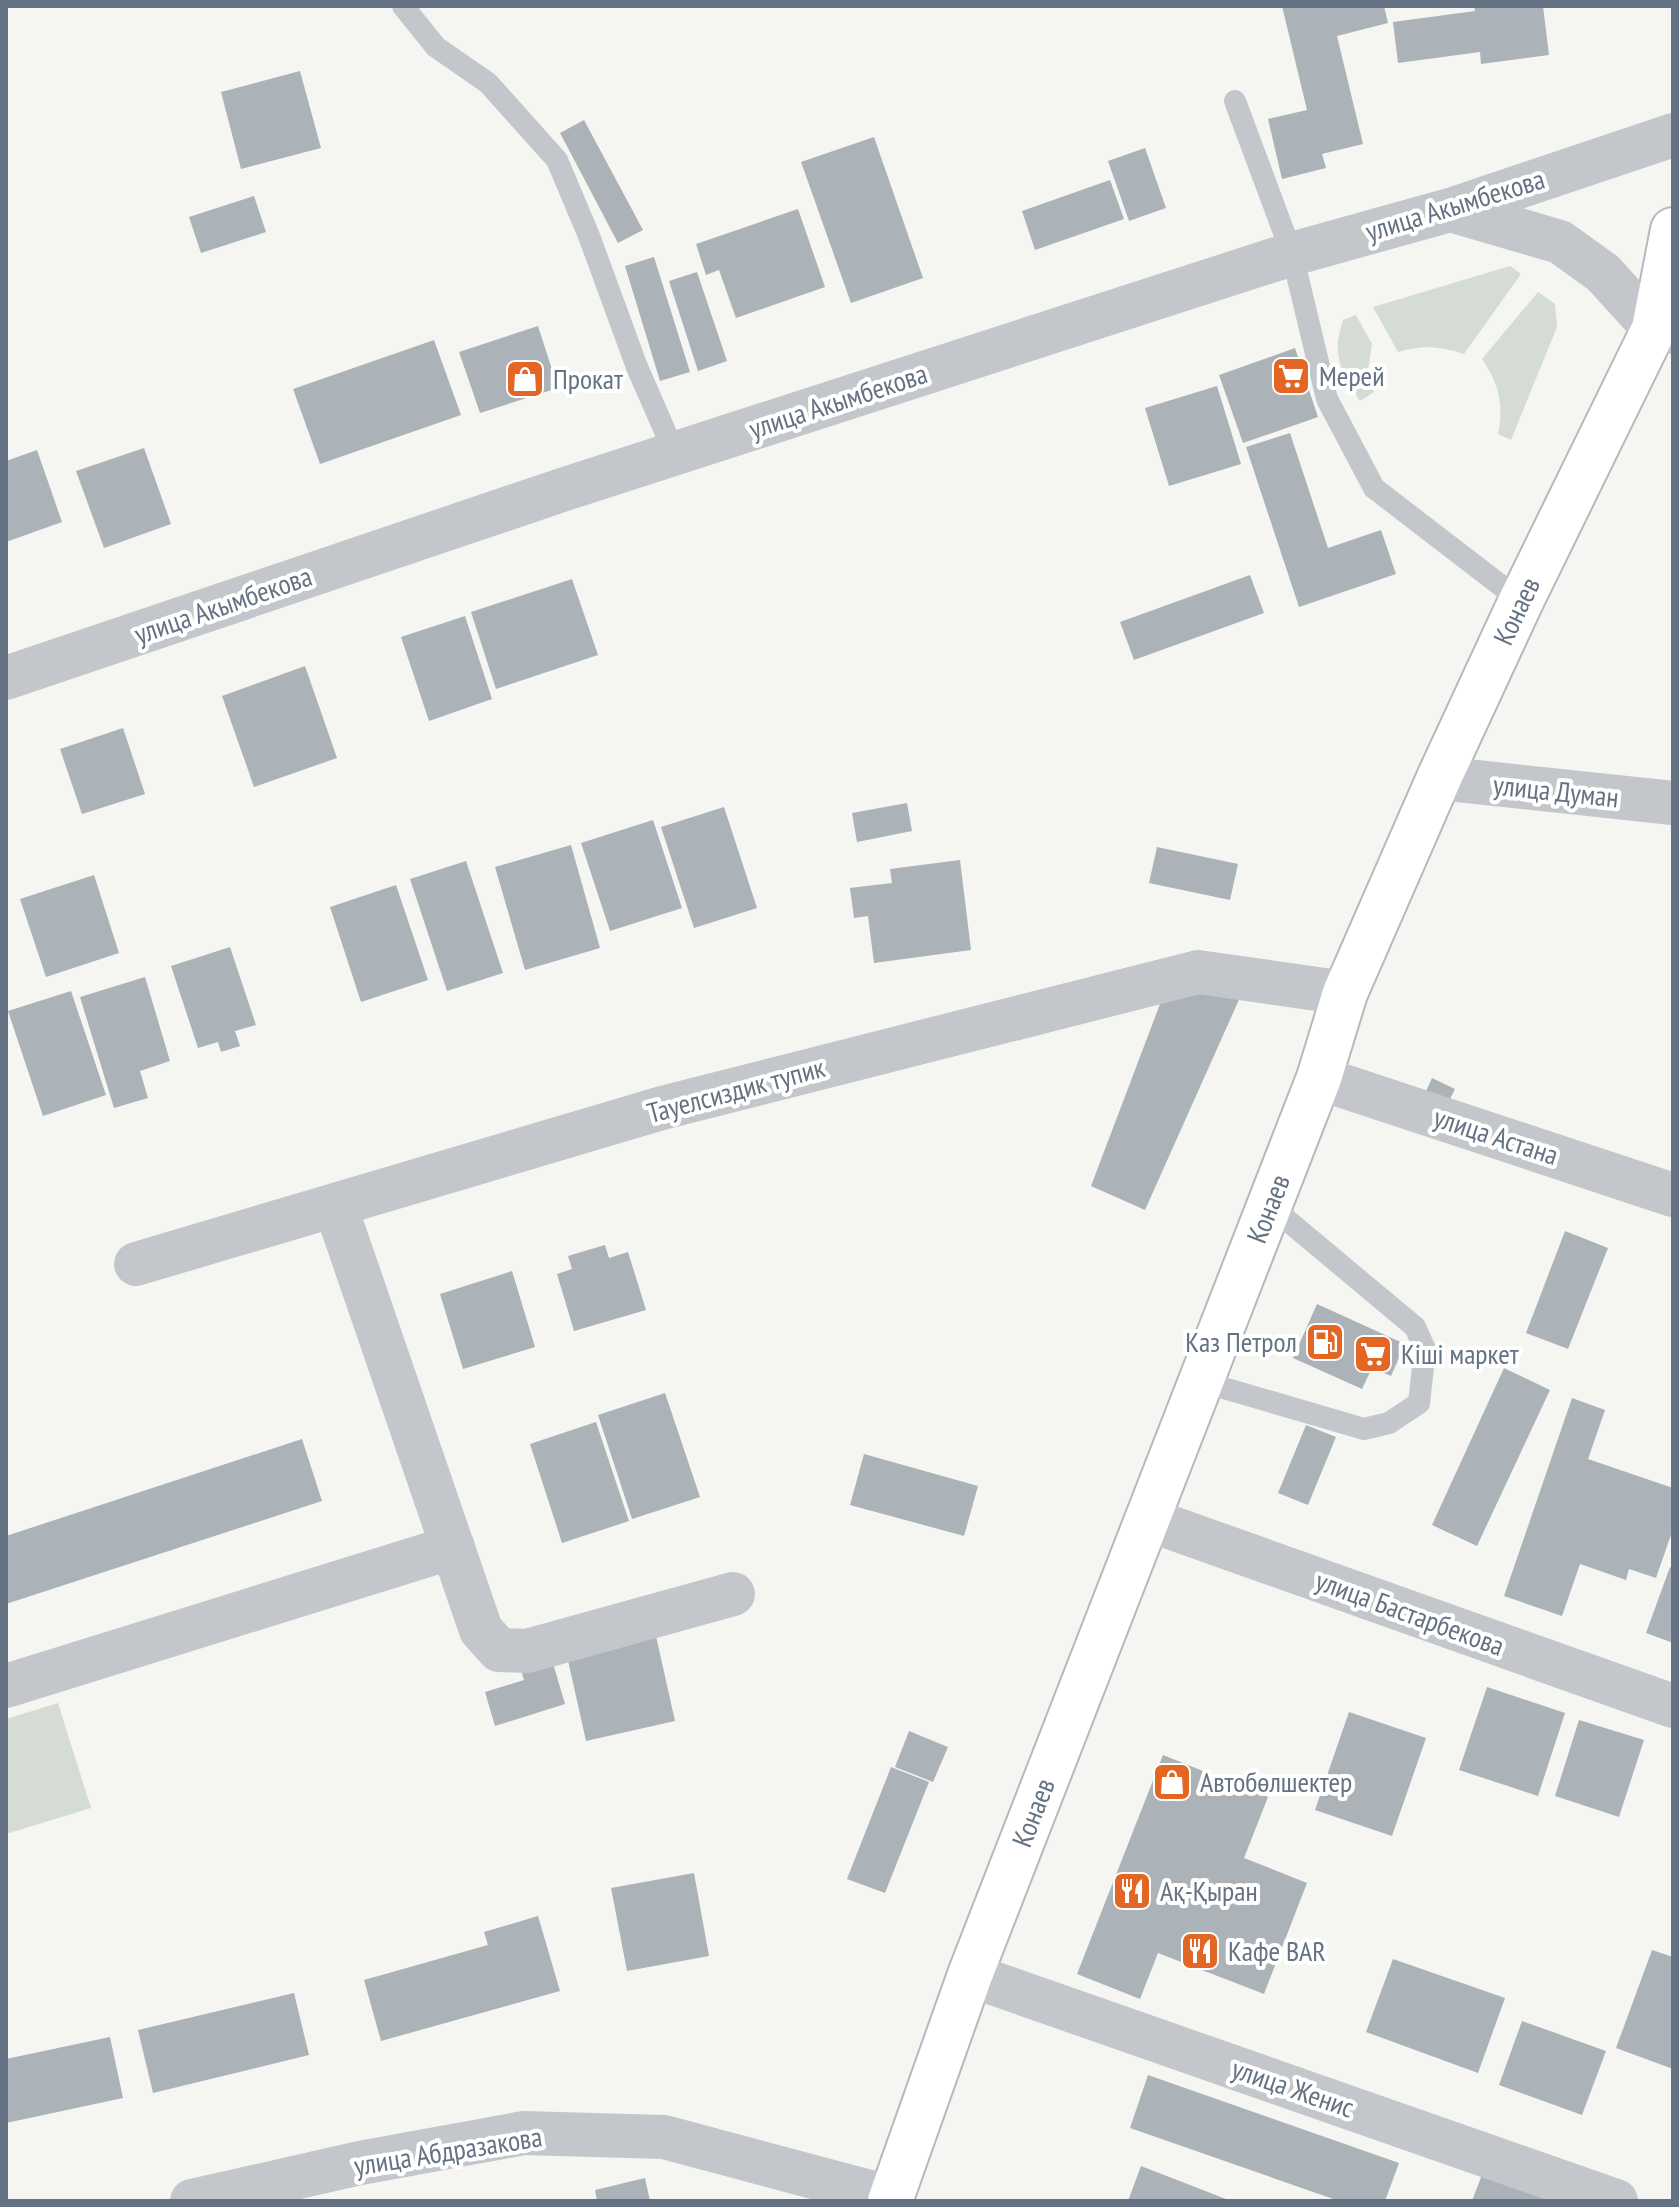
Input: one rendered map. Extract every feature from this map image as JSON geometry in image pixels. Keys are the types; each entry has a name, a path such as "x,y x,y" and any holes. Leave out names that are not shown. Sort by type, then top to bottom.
{"main road":[{"name":"Конаев","path":"891,2200 970,1975 1319,1078 1345,993 1521,601 1667,327 1673,230"}],"street":[{"name":"улица Акымбекова","path":"6,678 675,454 1292,254 1450,210 1673,135"},
{"path":"1450,210 1560,242 1603,273 1667,327"},
{"name":"улица Думан","path":"1439,778 1673,803"},
{"name":"Тауелсиздик тупик","path":"136,1264 662,1108 1198,972 1345,993"},
{"name":"улица Астана","path":"1319,1078 1673,1195"},
{"path":"335,1205 481,1630 499,1650 527,1651 733,1594"},
{"name":"улица Бастарбекова","path":"1147,1519 1673,1706"},
{"path":"6,1686 453,1547"},
{"name":"улица Женис","path":"970,1975 1616,2201"},
{"name":"улица Абдразакова","path":"192,2201 360,2163 524,2133 664,2137 891,2200"}],"lane":[{"path":"403,6 436,47 488,83 557,160 589,236 637,367 675,454"},
{"path":"1235,101 1292,254 1327,399 1374,488 1521,601"},
{"path":"1203,1382 1364,1429 1389,1423 1419,1403 1425,1349 1415,1327 1269,1205"}],"shaded area":[{"path":"1510,266 1521,274 1464,354 1431,347 1398,352 1373,307"},
{"path":"1538,292 1555,304 1557,327 1511,440 1498,434 1499,395 1482,359"},
{"path":"1356,315 1372,344 1367,377 1374,392 1360,401 1343,371 1338,353 1343,320"},
{"path":"58,1703 91,1808 6,1834 6,1719"}],"building":[{"path":"1282,6 1384,6 1388,23 1337,36 1363,144 1322,154 1326,168 1282,179 1268,119 1307,110"},
{"path":"1474,6 1543,6 1549,55 1481,64 1480,52 1398,63 1393,22 1475,11"},
{"path":"300,71 321,148 241,169 221,92"},
{"path":"584,120 643,230 618,243 560,133"},
{"path":"874,137 923,278 851,303 801,162"},
{"path":"1145,148 1166,208 1129,221 1108,161"},
{"path":"1110,180 1124,219 1035,250 1022,211"},
{"path":"254,196 266,232 201,253 189,217"},
{"path":"798,209 825,287 736,318 719,270 706,275 696,244"},
{"path":"654,257 690,372 660,381 625,266"},
{"path":"697,272 727,361 698,371 669,281"},
{"path":"538,326 558,388 480,413 459,352"},
{"path":"434,340 461,415 320,464 293,389"},
{"path":"1295,348 1318,417 1243,443 1219,375"},
{"path":"1217,386 1241,464 1169,486 1145,408"},
{"path":"1290,433 1328,548 1381,530 1396,574 1299,607 1246,447"},
{"path":"144,448 171,524 104,548 76,471"},
{"path":"37,450 62,522 6,542 6,461"},
{"path":"1250,575 1264,613 1134,660 1120,622"},
{"path":"572,579 598,655 496,689 471,612"},
{"path":"465,616 492,699 429,721 401,637"},
{"path":"305,666 337,758 254,787 222,696"},
{"path":"123,728 145,794 82,814 60,749"},
{"path":"907,803 912,831 857,842 852,813"},
{"path":"724,807 757,908 694,928 661,827"},
{"path":"653,820 682,908 610,931 581,843"},
{"path":"571,845 600,948 525,970 495,867"},
{"path":"1157,847 1238,864 1230,900 1149,883"},
{"path":"960,860 971,950 874,963 868,916 854,918 850,888 892,883 890,869"},
{"path":"466,861 503,973 447,991 410,879"},
{"path":"94,875 119,953 46,977 20,899"},
{"path":"396,885 428,980 361,1002 330,907"},
{"path":"230,947 256,1025 235,1031 240,1046 221,1052 218,1042 198,1048 171,966"},
{"path":"145,977 170,1061 140,1071 148,1098 114,1108 80,997"},
{"path":"1217,987 1242,993 1145,1210 1091,1186 1160,1004"},
{"path":"71,991 106,1095 43,1116 8,1011"},
{"path":"1432,1078 1455,1089 1449,1101 1426,1091"},
{"path":"1565,1231 1608,1248 1568,1349 1526,1333"},
{"path":"605,1245 609,1258 628,1252 646,1310 574,1331 557,1274 572,1269 568,1256"},
{"path":"512,1271 535,1347 463,1369 440,1294"},
{"path":"1317,1304 1405,1344 1391,1376 1372,1368 1362,1389 1293,1358"},
{"path":"1504,1368 1550,1390 1477,1546 1432,1525"},
{"path":"665,1393 700,1497 632,1519 598,1415"},
{"path":"1572,1398 1605,1410 1588,1459 1673,1488 1673,1529 1656,1578 1629,1569 1626,1580 1580,1564 1562,1616 1504,1596"},
{"path":"596,1422 629,1521 562,1543 530,1444"},
{"path":"1306,1425 1336,1437 1308,1505 1278,1493"},
{"path":"302,1439 322,1501 6,1604 6,1536"},
{"path":"864,1454 978,1486 964,1536 850,1505"},
{"path":"1670,1567 1673,1569 1673,1643 1646,1633"},
{"path":"654,1627 675,1721 586,1741 565,1647"},
{"path":"552,1660 565,1704 495,1726 485,1692 524,1680 521,1670"},
{"path":"1487,1687 1565,1713 1538,1796 1459,1770"},
{"path":"1349,1712 1426,1738 1392,1836 1315,1810"},
{"path":"1579,1720 1644,1740 1619,1817 1555,1796"},
{"path":"909,1731 948,1747 933,1782 895,1767"},
{"path":"1163,1755 1268,1797 1244,1858 1307,1883 1264,1994 1158,1953 1140,1999 1077,1974"},
{"path":"891,1767 929,1782 885,1893 847,1879"},
{"path":"694,1873 709,1956 627,1971 611,1888"},
{"path":"538,1916 560,1991 381,2041 364,1980 488,1945 484,1932"},
{"path":"1652,1950 1673,1957 1673,2069 1616,2048"},
{"path":"1393,1959 1505,1998 1478,2073 1366,2032"},
{"path":"294,1993 309,2055 153,2093 138,2030"},
{"path":"1522,2021 1606,2051 1582,2115 1499,2085"},
{"path":"110,2037 123,2098 6,2123 6,2059"},
{"path":"1148,2075 1399,2163 1385,2201 1339,2201 1130,2128"},
{"path":"1141,2166 1231,2201 1128,2201"},
{"path":"1483,2172 1546,2197 1545,2201 1472,2201"},
{"path":"645,2178 650,2201 597,2201 595,2190"}],"place":[{"name":"Мерей","path":"1291,376"},
{"name":"Прокат","path":"525,379"},
{"name":"Каз Петрол","path":"1325,1342"},
{"name":"Кіші маркет","path":"1373,1354"},
{"name":"Автобөлшектер","path":"1172,1782"},
{"name":"Ақ-Қыран","path":"1132,1891"},
{"name":"Кафе BAR","path":"1200,1951"}]}
